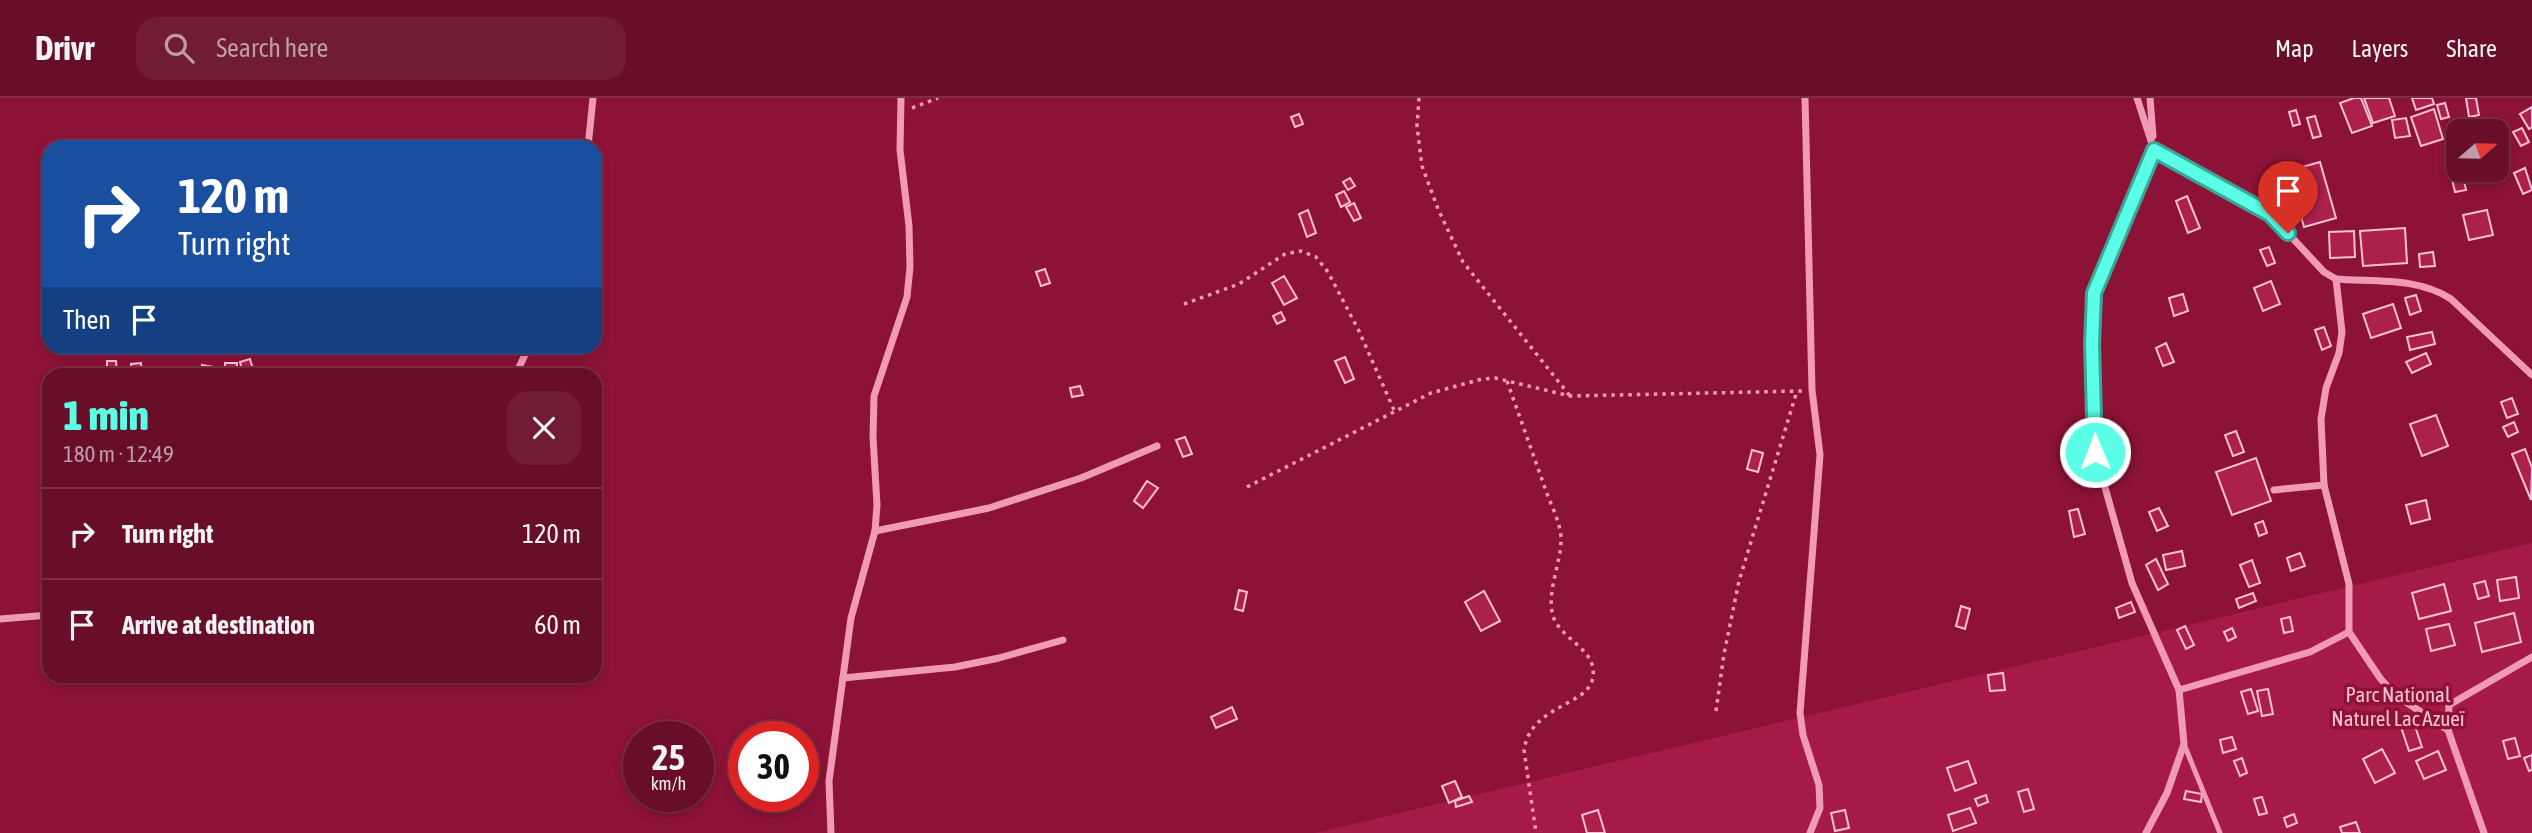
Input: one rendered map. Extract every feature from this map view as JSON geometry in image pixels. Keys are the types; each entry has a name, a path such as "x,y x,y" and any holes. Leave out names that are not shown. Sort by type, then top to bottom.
{"street":[{"path":"589,140 593,98"},
{"path":"831,833 829,782 851,618 874,531 877,505 873,437 874,396 907,297 910,267 909,226 900,150 901,98"},
{"path":"1805,98 1812,390 1820,455 1800,713 1803,735 1819,785 1820,808 1810,833"},
{"path":"2137,98 2154,150 2270,214 2324,272 2336,279 2423,284 2437,289 2532,375"},
{"path":"2146,833 2167,793 2185,744 2179,690 2132,583 2095,452 2092,344 2094,293 2154,150 2150,98"},
{"path":"2336,279 2342,332 2339,353 2326,388 2321,419 2324,485 2349,584 2348,632 2394,694 2448,730"},
{"path":"874,531 989,508 1081,478 1157,446"},
{"path":"2274,490 2324,485"},
{"path":"0,619 42,616"},
{"path":"2179,690 2310,652 2348,632"},
{"path":"843,678 955,667 1063,640"},
{"path":"2484,833 2448,730 2449,705 2532,657"}],"lane":[{"path":"2185,744 2220,833"}],"path":[{"path":"900,113 938,98"},
{"path":"1419,98 1417,125 1422,166 1438,209 1463,262 1570,396"},
{"path":"1184,303 1239,284 1285,254 1301,251 1316,257 1328,272 1359,331 1394,410"},
{"path":"1247,487 1394,410 1431,393 1482,379 1496,378 1570,396 1812,390"},
{"path":"1507,381 1561,537 1552,612 1559,627 1587,654 1592,666 1592,681 1587,691 1551,711 1526,739 1524,750 1536,833"},
{"path":"1716,711 1724,653 1740,580 1797,391"}],"green space":[{"name":"Parc National Naturel Lac Azueï","path":"2532,543 2532,833 1315,833"}],"building":[{"path":"2361,98 2372,126 2352,133 2340,103"},
{"path":"2364,98 2389,98 2395,116 2373,123"},
{"path":"2412,98 2432,98 2434,104 2416,110"},
{"path":"2466,98 2476,98 2479,115 2469,117"},
{"path":"2445,103 2449,117 2441,119 2437,105"},
{"path":"2532,107 2532,127 2529,129 2520,114"},
{"path":"2434,109 2443,139 2421,146 2411,117"},
{"path":"2296,110 2300,124 2293,126 2289,112"},
{"path":"1299,114 1303,124 1295,127 1291,117"},
{"path":"2315,116 2321,136 2313,138 2307,118"},
{"path":"2406,118 2410,136 2395,138 2392,120"},
{"path":"2522,128 2529,142 2521,146 2513,132"},
{"path":"2320,162 2336,218 2304,227 2288,171"},
{"path":"2525,168 2532,190 2523,194 2514,173"},
{"path":"1350,178 1355,186 1348,190 1343,182"},
{"path":"2453,182 2464,182 2466,190 2455,192"},
{"path":"1344,191 1350,202 1341,207 1336,195"},
{"path":"2187,196 2200,228 2188,233 2176,201"},
{"path":"1354,203 1361,218 1354,221 1346,207"},
{"path":"1308,210 1316,233 1307,237 1299,214"},
{"path":"2487,210 2493,235 2469,240 2463,215"},
{"path":"2405,228 2407,263 2363,266 2360,231"},
{"path":"2354,231 2355,257 2330,258 2329,232"},
{"path":"2269,247 2275,263 2267,266 2260,250"},
{"path":"2433,252 2435,266 2420,267 2419,254"},
{"path":"1045,269 1050,283 1041,286 1036,272"},
{"path":"1284,276 1297,298 1284,305 1272,283"},
{"path":"2271,281 2280,304 2263,311 2254,288"},
{"path":"2183,294 2188,311 2174,316 2169,298"},
{"path":"2416,295 2421,311 2410,315 2405,298"},
{"path":"2393,304 2401,328 2371,338 2363,314"},
{"path":"1281,312 1285,320 1277,324 1273,316"},
{"path":"2324,327 2331,346 2322,350 2315,330"},
{"path":"2432,332 2435,344 2410,350 2407,337"},
{"path":"2166,343 2174,362 2163,366 2156,348"},
{"path":"2426,353 2431,364 2412,373 2406,362"},
{"path":"1345,357 1354,379 1345,383 1335,361"},
{"path":"250,359 253,368 242,368 240,362"},
{"path":"107,361 116,361 117,368 107,368"},
{"path":"141,363 141,368 131,368 131,364"},
{"path":"225,363 237,363 237,368 225,368"},
{"path":"1080,386 1083,395 1072,397 1070,388"},
{"path":"2512,398 2518,414 2507,418 2501,402"},
{"path":"2436,415 2448,446 2422,456 2410,424"},
{"path":"2514,422 2518,432 2508,437 2503,427"},
{"path":"2236,431 2244,452 2233,456 2225,435"},
{"path":"1185,437 1192,454 1183,457 1176,440"},
{"path":"2525,449 2532,468 2531,500 2512,454"},
{"path":"1752,450 1763,453 1758,472 1747,469"},
{"path":"2256,458 2271,501 2232,515 2216,472"},
{"path":"1147,481 1158,488 1143,508 1134,501"},
{"path":"2426,500 2430,519 2411,524 2406,505"},
{"path":"2159,508 2168,526 2157,531 2149,512"},
{"path":"2078,509 2085,534 2074,537 2069,511"},
{"path":"2263,521 2267,533 2259,536 2255,524"},
{"path":"2182,551 2185,566 2166,570 2163,555"},
{"path":"2300,553 2305,566 2291,571 2287,558"},
{"path":"2156,559 2168,584 2158,590 2146,565"},
{"path":"2252,560 2260,583 2249,587 2240,565"},
{"path":"2516,577 2519,598 2500,601 2497,580"},
{"path":"2485,581 2489,596 2478,599 2474,584"},
{"path":"2444,584 2451,611 2419,619 2412,593"},
{"path":"1239,590 1247,592 1243,611 1235,609"},
{"path":"1484,591 1500,621 1481,631 1465,602"},
{"path":"2253,593 2256,601 2239,608 2236,599"},
{"path":"2131,602 2135,612 2119,618 2116,608"},
{"path":"1961,606 1970,609 1965,629 1956,626"},
{"path":"2514,613 2521,642 2482,652 2475,623"},
{"path":"2290,617 2293,631 2284,633 2281,619"},
{"path":"2449,624 2455,645 2431,651 2426,629"},
{"path":"2185,626 2194,645 2186,649 2177,630"},
{"path":"2232,628 2236,637 2228,641 2224,632"},
{"path":"2003,673 2005,690 1990,691 1988,675"},
{"path":"2251,689 2258,711 2248,714 2241,692"},
{"path":"2268,689 2273,714 2262,716 2257,691"},
{"path":"1232,707 1237,719 1216,728 1211,717"},
{"path":"2413,720 2422,747 2409,751 2400,724"},
{"path":"2232,737 2236,749 2223,753 2220,740"},
{"path":"2515,738 2520,756 2508,759 2503,741"},
{"path":"2382,749 2395,773 2375,783 2363,759"},
{"path":"2438,751 2446,770 2424,779 2416,761"},
{"path":"2532,755 2532,770 2529,771 2524,758"},
{"path":"2242,758 2247,773 2240,776 2234,761"},
{"path":"1968,761 1976,783 1955,791 1947,768"},
{"path":"1455,781 1462,797 1449,803 1442,786"},
{"path":"2028,789 2034,809 2024,812 2018,792"},
{"path":"2186,791 2202,794 2201,802 2184,799"},
{"path":"1986,795 1988,802 1978,806 1975,799"},
{"path":"1469,796 1472,802 1456,807 1455,801"},
{"path":"2262,797 2267,813 2259,815 2254,799"},
{"path":"1970,808 1976,823 1953,831 1948,815"},
{"path":"1598,810 1605,833 1587,833 1582,815"},
{"path":"1845,810 1849,828 1835,831 1831,813"},
{"path":"2294,814 2297,823 2287,827 2284,818"},
{"path":"2356,822 2360,833 2342,833 2340,827"}],"route":[{"path":"2095,452 2092,344 2094,293 2112,256 2154,150 2270,214 2288,233"}]}
